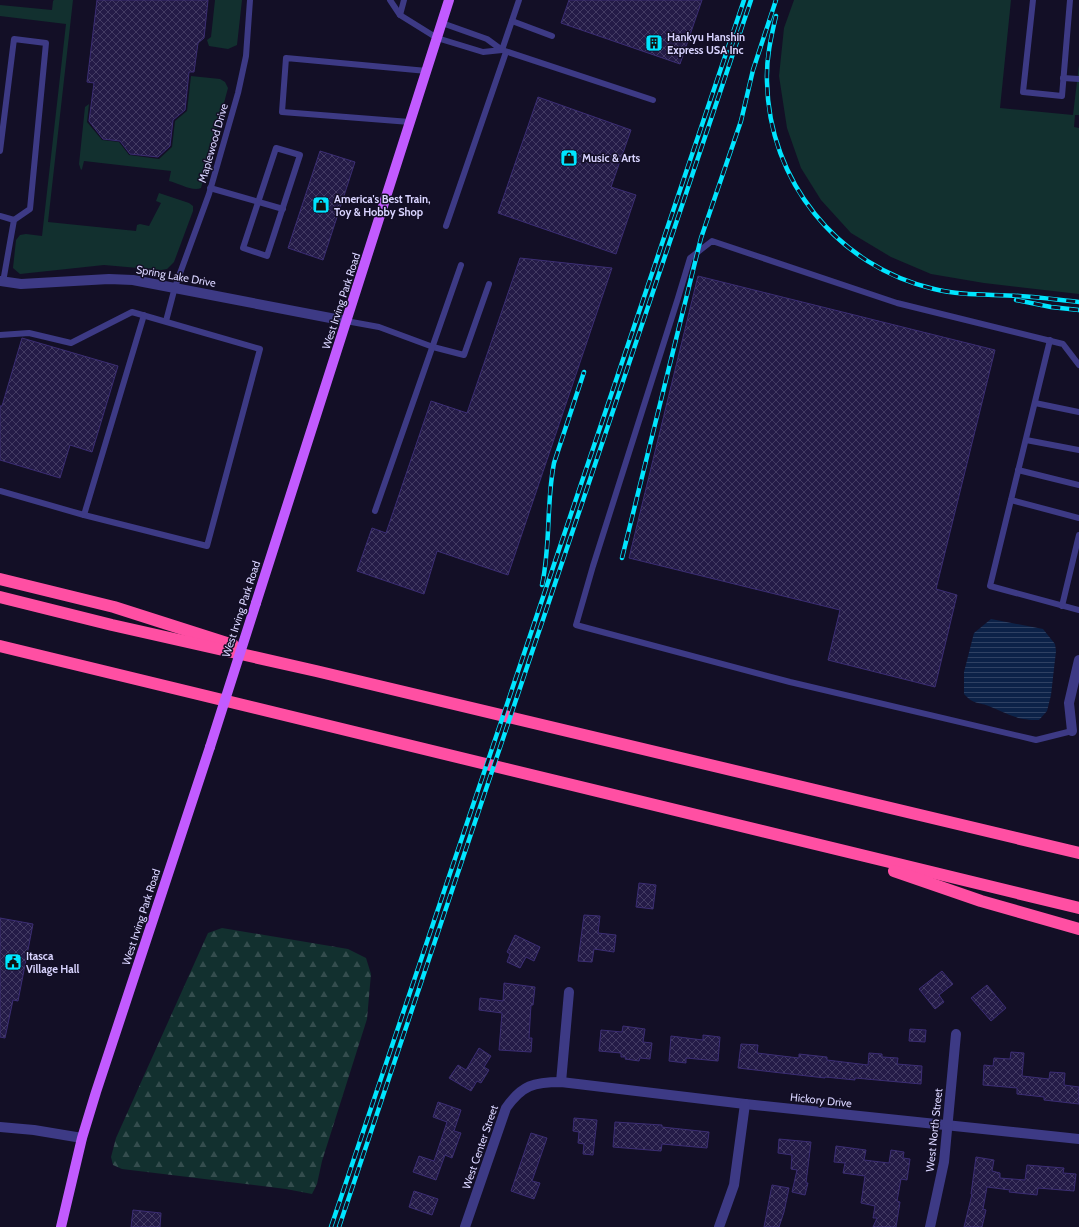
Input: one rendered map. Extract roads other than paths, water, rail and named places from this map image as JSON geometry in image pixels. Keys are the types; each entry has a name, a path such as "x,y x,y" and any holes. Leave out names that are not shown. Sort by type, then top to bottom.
{"highway":[{"path":"0,579 114,607 316,671"},
{"path":"0,597 112,625 316,671 1079,854"},
{"path":"0,646 1079,908"},
{"path":"829,848 981,902 1079,929"}],"main road":[{"name":"West Irving Park Road","path":"61,1227 82,1138 210,747 449,0"}],"street":[{"name":"Spring Lake Drive","path":"1,281 21,284 109,279 133,280 346,321"},
{"path":"1072,731 1069,703 1076,687 1079,660"},
{"path":"561,1082 569,992"},
{"name":"West North Street","path":"930,1227 944,1162 956,1034"},
{"name":"Hickory Drive","path":"561,1082 745,1104 1079,1139"},
{"name":"West Center Street","path":"465,1227 506,1108 516,1095 526,1088 536,1084 561,1082"},
{"path":"719,1227 734,1185 745,1104"},
{"path":"0,1127 34,1130 82,1138"}],"lane":[{"name":"Maplewood Drive","path":"166,321 175,287 210,188 238,93 246,56 250,0"},
{"path":"390,0 400,15 437,38 483,52 504,51"},
{"path":"400,15 404,0"},
{"path":"446,226 504,51 519,0"},
{"path":"1033,0 1023,92 1062,96 1070,0"},
{"path":"512,21 552,36"},
{"path":"442,23 487,39 504,51 653,100"},
{"path":"0,151 14,40 46,43 30,210 14,220 1,281"},
{"path":"410,122 282,112 286,58 427,71"},
{"path":"1063,78 1079,79"},
{"path":"276,148 300,155 283,209 267,256 243,248 276,148"},
{"path":"210,188 283,209"},
{"path":"0,216 14,220"},
{"path":"1072,731 1036,740 790,682 576,625 593,566 690,258 712,241 897,304 1063,344 1079,365"},
{"path":"375,512 461,265"},
{"path":"346,321 378,328 432,347 464,355 489,284"},
{"path":"0,335 29,333 71,343 132,312 260,349 207,546 84,515 0,490"},
{"path":"84,515 144,315"},
{"path":"1050,340 990,586 1079,610"},
{"path":"1035,403 1079,412"},
{"path":"1026,440 1079,450"},
{"path":"1018,470 1079,485"},
{"path":"1011,500 1079,518"},
{"path":"1062,606 1079,535"}],"water":[{"path":"991,619 1043,629 1055,644 1056,651 1051,695 1047,711 1039,720 1025,719 1014,716 987,705 974,702 964,694 964,672 974,633"}],"railway":[{"path":"331,1227 744,0"},
{"path":"339,1227 751,0"},
{"path":"622,558 701,238 741,121 753,70 776,0"},
{"path":"776,16 768,57 767,82 771,118 780,153 795,185 815,214 839,240 867,261 899,278 934,289 966,294 1026,296 1079,302"},
{"path":"1016,300 1051,307 1079,310"},
{"path":"542,585 547,554 550,493 554,463 584,372"}],"place":[{"name":"Hankyu Hanshin Express USA Inc","path":"654,43"},
{"name":"Music & Arts","path":"569,158"},
{"name":"America's Best Train, Toy & Hobby Shop","path":"321,205"},
{"name":"Itasca Village Hall","path":"13,962"}]}
